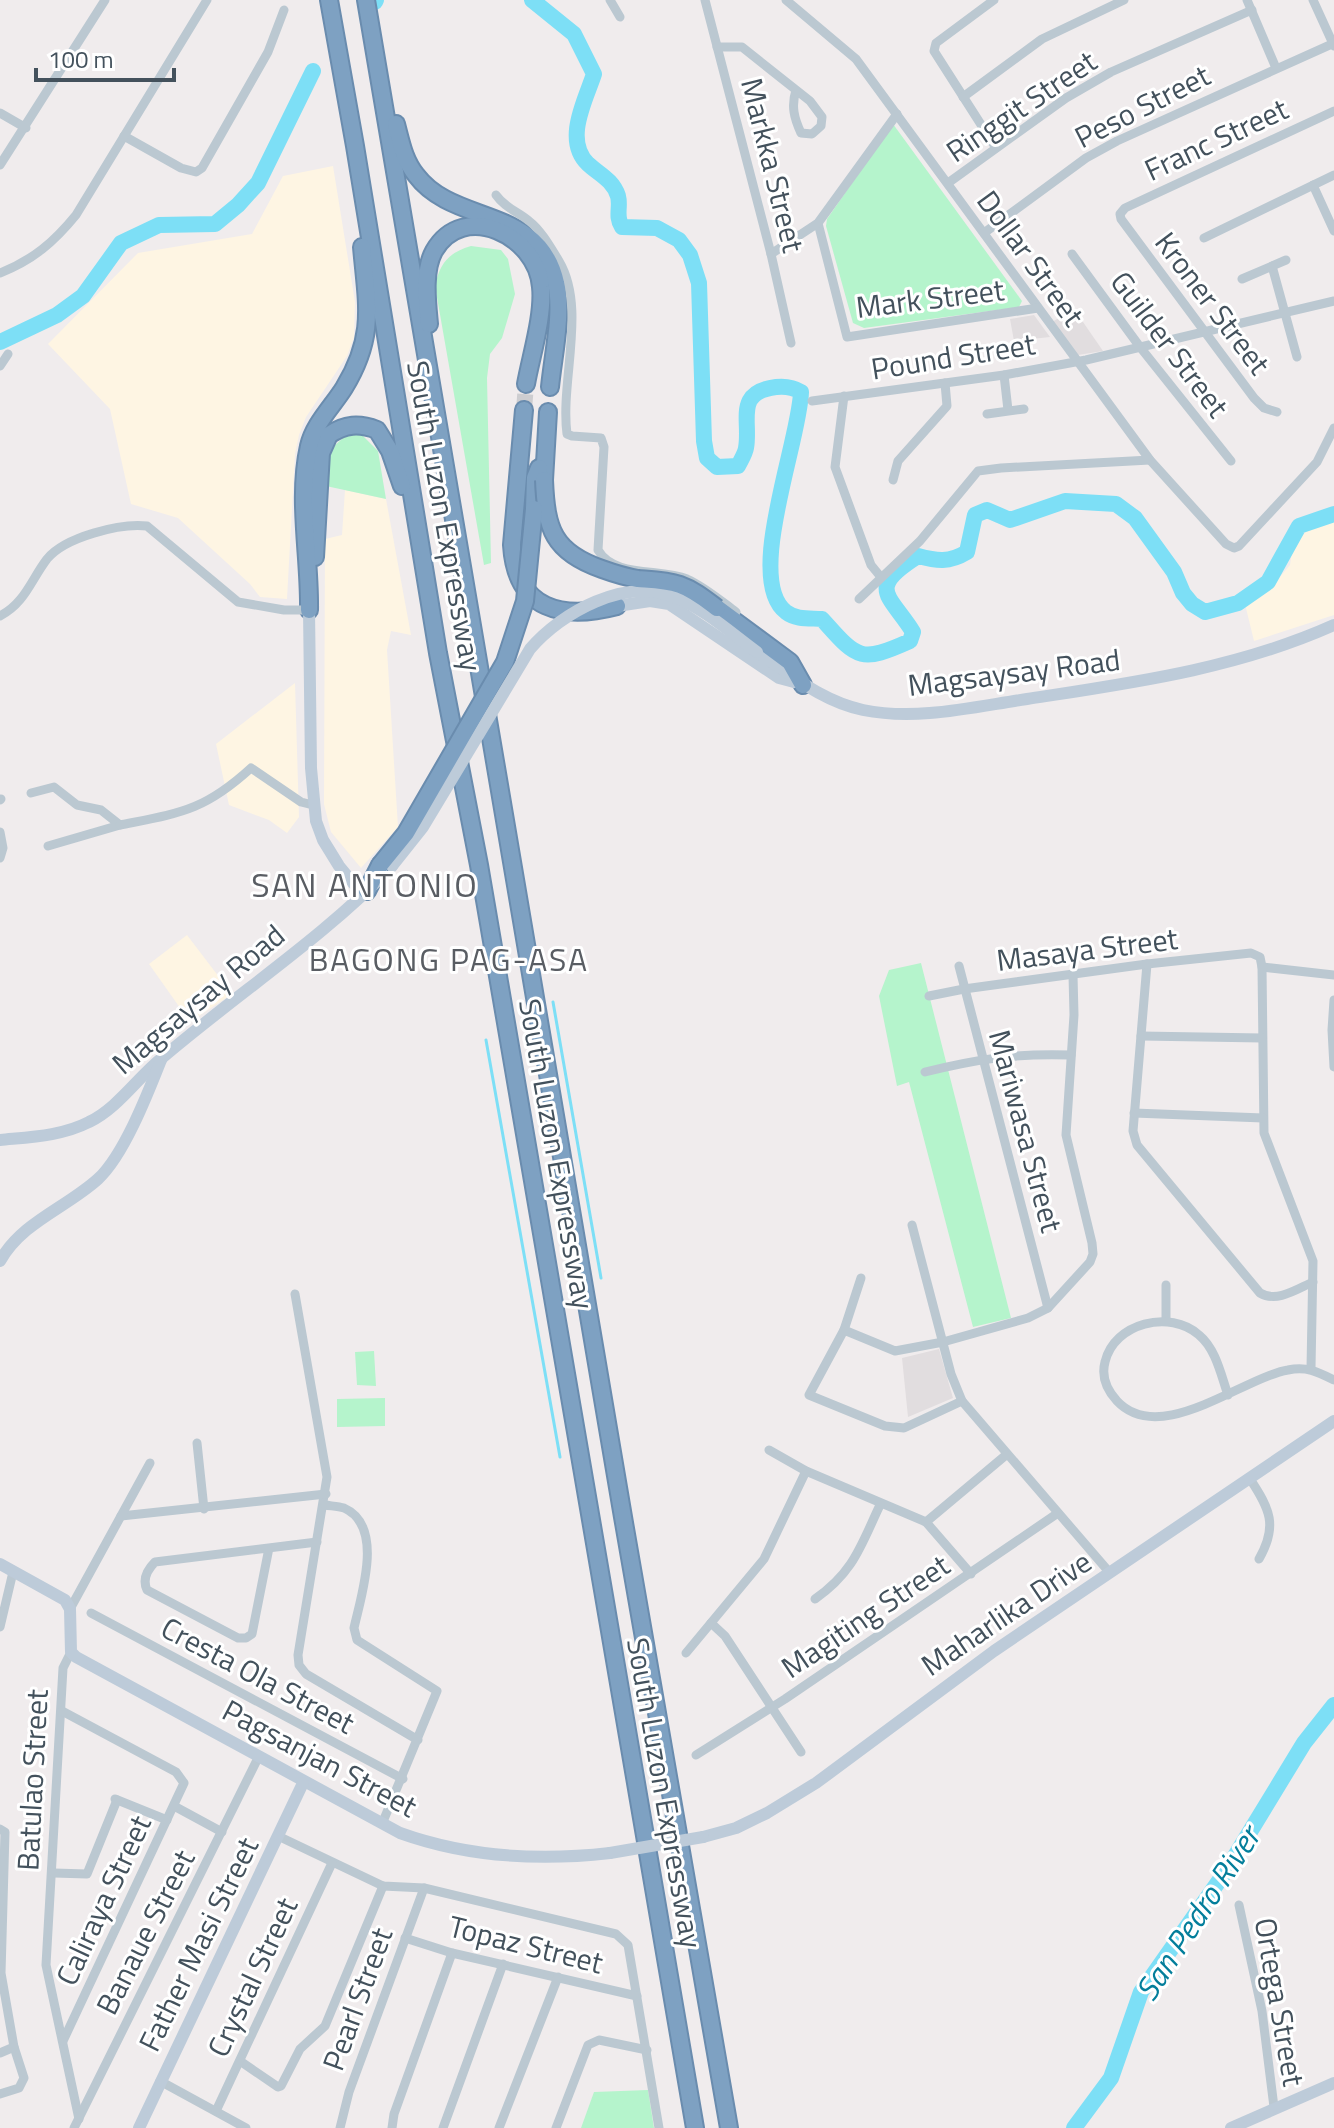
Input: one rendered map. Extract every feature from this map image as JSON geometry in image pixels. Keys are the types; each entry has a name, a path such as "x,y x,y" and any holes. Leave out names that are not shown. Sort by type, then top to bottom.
{"highway":[{"name":"South Luzon Expressway","path":"329,0 420,545 479,865 695,2128"},
{"name":"South Luzon Expressway","path":"366,0 729,2128"},
{"path":"371,26 404,158 417,177 440,196 516,227 534,242 549,262 557,285 558,301 550,387"},
{"path":"309,610 305,480 310,441 351,376 367,326 369,308 358,214 355,146"},
{"path":"434,397 427,280 430,264 434,251 442,242 462,230 475,227 489,227 511,237 532,256 537,266 541,299 526,384"},
{"path":"524,410 512,545 521,580 541,605 557,611 592,612 617,606"},
{"path":"548,412 544,480 546,506 551,529 560,545 584,562 627,577 681,585 790,662 808,688"},
{"path":"309,591 316,547 321,453 329,435 340,427 360,425 377,430 395,463 420,545"},
{"path":"365,893 406,833 505,662 525,601 535,478 546,451"}],"street":[{"path":"0,165 105,0"},
{"path":"0,273 22,264 58,237 76,215 207,0"},
{"path":"610,0 620,17"},
{"name":"Markka Street","path":"705,0 791,343"},
{"name":"Dollar Street","path":"786,0 856,59 1150,460 1226,544 1234,548 1243,542 1317,462 1334,428"},
{"path":"994,0 934,47 937,57 996,148"},
{"path":"963,97 1042,39 1124,0"},
{"path":"1313,0 1334,44"},
{"path":"1249,5 1276,68"},
{"name":"Ringgit Street","path":"948,183 1066,98 1111,72 1249,5"},
{"path":"124,136 181,168 196,172 202,168 268,52 284,10"},
{"name":"Peso Street","path":"984,233 1086,158 1117,141 1334,44"},
{"path":"717,47 742,47 810,101 822,117 821,126 812,134 801,133 795,120 793,103 796,90"},
{"name":"Franc Street","path":"1120,214 1125,208 1334,111"},
{"path":"0,113 26,128"},
{"path":"771,254 818,223 897,114"},
{"path":"1204,238 1334,175"},
{"path":"1313,185 1334,231"},
{"path":"496,195 503,205 537,228 559,262 568,283 567,434 604,441 597,540 603,559 616,565 667,573 698,585 782,647 802,672 808,688"},
{"name":"Kroner Street","path":"1120,214 1254,398 1264,408 1277,412"},
{"name":"Mark Street","path":"818,223 847,337 1038,308"},
{"name":"Guilder Street","path":"1072,254 1140,347 1231,461"},
{"path":"1242,279 1286,260"},
{"path":"1272,266 1297,357"},
{"name":"Pound Street","path":"812,401 1004,375 1140,347 1334,301"},
{"path":"0,366 8,354"},
{"path":"1004,375 1008,410"},
{"path":"893,480 898,461 947,406 945,383"},
{"path":"844,396 835,467 871,565 880,576"},
{"path":"987,414 1024,409"},
{"path":"859,599 920,541 978,471 1150,460"},
{"path":"0,616 20,602 51,554 92,534 134,524 147,526 238,602 284,610 309,610 313,805 323,840 339,866 365,893"},
{"path":"616,565 617,606 650,601 669,604 779,678 808,688"},
{"name":"Magsaysay Road","path":"386,866 423,827 530,649 548,629 568,615 628,593 663,593 694,607 808,688 844,705 906,714 943,712 1162,678 1250,656 1334,625"},
{"path":"48,846 120,825 179,814 216,798 251,768 301,802 313,805"},
{"path":"31,793 54,787 77,805 101,810 120,825"},
{"path":"0,832 3,848 0,858"},
{"name":"Magsaysay Road","path":"0,1140 42,1136 86,1124 116,1104 162,1058 365,893"},
{"name":"Masaya Street","path":"929,996 1147,964 1251,953 1260,957 1262,967"},
{"path":"1147,964 1133,1131 1142,1153 1234,1258 1260,1293 1277,1297 1313,1282"},
{"name":"Mariwasa Street","path":"959,966 1048,1308"},
{"path":"1311,1368 1311,1253 1268,1148 1263,1118 1262,967 1334,975"},
{"path":"844,1330 895,1351 943,1342 1028,1318 1048,1308 1090,1262 1093,1254 1067,1147 1065,1125 1074,1015 1073,975"},
{"path":"1334,1000 1334,1067"},
{"path":"1141,1036 1262,1038"},
{"path":"925,1072 982,1058 1029,1053 1071,1055"},
{"path":"0,1261 20,1235 83,1192 108,1168 141,1108 162,1058"},
{"path":"1134,1113 1263,1118"},
{"path":"912,1225 951,1374 962,1401 1110,1573"},
{"path":"861,1278 844,1330 809,1395 885,1426 904,1428 962,1401"},
{"path":"1166,1285 1166,1320"},
{"path":"295,1294 327,1477 325,1505 298,1655 299,1665 306,1674 418,1740"},
{"path":"1228,1395 1213,1353 1200,1336 1186,1326 1166,1320 1151,1320 1126,1333 1105,1361 1104,1378 1120,1404 1135,1412 1155,1416 1173,1415 1228,1395 1265,1376 1289,1369 1311,1368 1334,1380"},
{"name":"Maharlika Drive","path":"610,1853 721,1834 747,1823 816,1783 956,1677 1334,1421"},
{"path":"197,1443 204,1509"},
{"path":"769,1450 880,1505 926,1522 971,1574"},
{"path":"926,1522 1006,1455"},
{"path":"0,1564 60,1597 70,1609 150,1463"},
{"path":"686,1653 764,1559 806,1471"},
{"path":"1250,1479 1265,1501 1270,1521 1270,1541 1259,1559"},
{"path":"121,1516 326,1494"},
{"path":"325,1505 343,1508 353,1514 367,1542 368,1557 354,1628 357,1640 436,1689 403,1779 382,1824"},
{"path":"815,1599 835,1586 849,1569 880,1505"},
{"name":"Magiting Street","path":"696,1755 1058,1513"},
{"path":"269,1548 252,1634 246,1638 238,1638 147,1590 145,1585 144,1579 155,1562 317,1542"},
{"path":"0,1627 13,1572"},
{"name":"Batulao Street","path":"70,1609 71,1652 63,1668 54,1873 46,1965 77,2123"},
{"name":"Cresta Ola Street","path":"91,1613 403,1779"},
{"path":"711,1623 725,1636 801,1752"},
{"name":"Pagsanjan Street","path":"71,1652 82,1661 303,1783 382,1824 423,1841 470,1852 530,1856 610,1853"},
{"name":"Caliraya Street","path":"62,1711 183,1778 183,1788 63,2042"},
{"name":"Banaue Street","path":"77,2123 259,1756"},
{"name":"Father Masi Street","path":"139,2128 303,1783"},
{"path":"54,1873 87,1874 115,1799 167,1820"},
{"path":"174,1806 222,1832"},
{"path":"0,1829 5,1832 0,1973 4,2014 24,2078 19,2088 0,2094"},
{"path":"278,1836 383,1886 424,1888 623,1938 628,1945 659,2128"},
{"name":"Crystal Street","path":"216,2111 332,1863"},
{"path":"240,2061 278,2087 281,2086 300,2049 325,2026 383,1886"},
{"name":"Pearl Street","path":"340,2128 349,2092 424,1888"},
{"name":"Ortega Street","path":"1239,1905 1262,2011 1274,2107"},
{"name":"Topaz Street","path":"405,1938 452,1953 637,1996"},
{"path":"392,2128 394,2114 452,1953"},
{"path":"443,2128 503,1964"},
{"path":"499,2128 558,1977"},
{"path":"556,2128 588,2045 599,2040 647,2050"},
{"path":"0,2053 14,2047"},
{"path":"160,2081 246,2128"},
{"path":"1231,2128 1334,2083"}],"shaded area":[{"path":"333,166 355,302 354,337 347,356 306,417 299,435 295,454 287,599 260,597 250,584 178,518 131,504 110,409 48,344 138,253 252,234 283,176"},
{"path":"1074,309 1103,351 1078,355 1052,322"},
{"path":"1034,315 1050,337 1014,341 1010,319"},
{"path":"345,490 386,499 411,635 391,631 387,650 398,827 361,868 331,832 324,804 325,539 342,535"},
{"path":"1334,515 1334,615 1254,641 1245,604 1269,590 1290,565 1293,546 1312,525"},
{"path":"295,683 299,817 287,833 269,820 229,805 216,744"},
{"path":"187,935 232,994 190,1022 149,964"},
{"path":"939,1349 953,1398 908,1417 902,1358"}],"green space":[{"path":"893,124 1022,301 1019,307 864,328 853,323 826,226 827,219"},
{"path":"471,246 501,250 508,259 515,294 502,338 490,354 487,378 491,563 484,565 435,286 446,260"},
{"path":"349,434 361,434 378,451 386,499 326,486 331,450"},
{"path":"921,963 1011,1318 973,1327 909,1082 897,1086 879,996 889,970"},
{"path":"374,1351 376,1386 357,1385 355,1352"},
{"path":"385,1398 385,1426 337,1427 337,1399"},
{"path":"648,2090 654,2128 581,2128 594,2092"}],"waterway":[{"path":"532,0 574,34 594,74 579,119 577,143 588,164 616,190 622,227 657,228 679,240 690,255 699,283 707,458 717,467 738,466 747,438 747,409 754,395 779,387 801,392 777,508 770,571 775,595 790,615 822,619 843,642 860,653 880,653 910,641 913,632 887,592 892,576 918,556 943,560 967,552 975,515 987,510 1010,520 1065,501 1116,504 1135,518 1174,572 1183,593 1192,604 1205,612 1238,603 1268,582 1299,526 1334,514"},
{"path":"0,342 57,315 83,296 121,243 159,225 215,224 238,205 258,183 313,71"},
{"path":"553,1002 601,1278"},
{"path":"486,1040 560,1457"},
{"name":"San Pedro River","path":"1074,2128 1111,2078 1141,1992 1226,1871 1304,1743 1334,1705"}],"tunnel":[{"path":"524,410 526,384"}],"district":[{"name":"SAN ANTONIO","path":"365,884"},
{"name":"BAGONG PAG-ASA","path":"449,959"}]}
